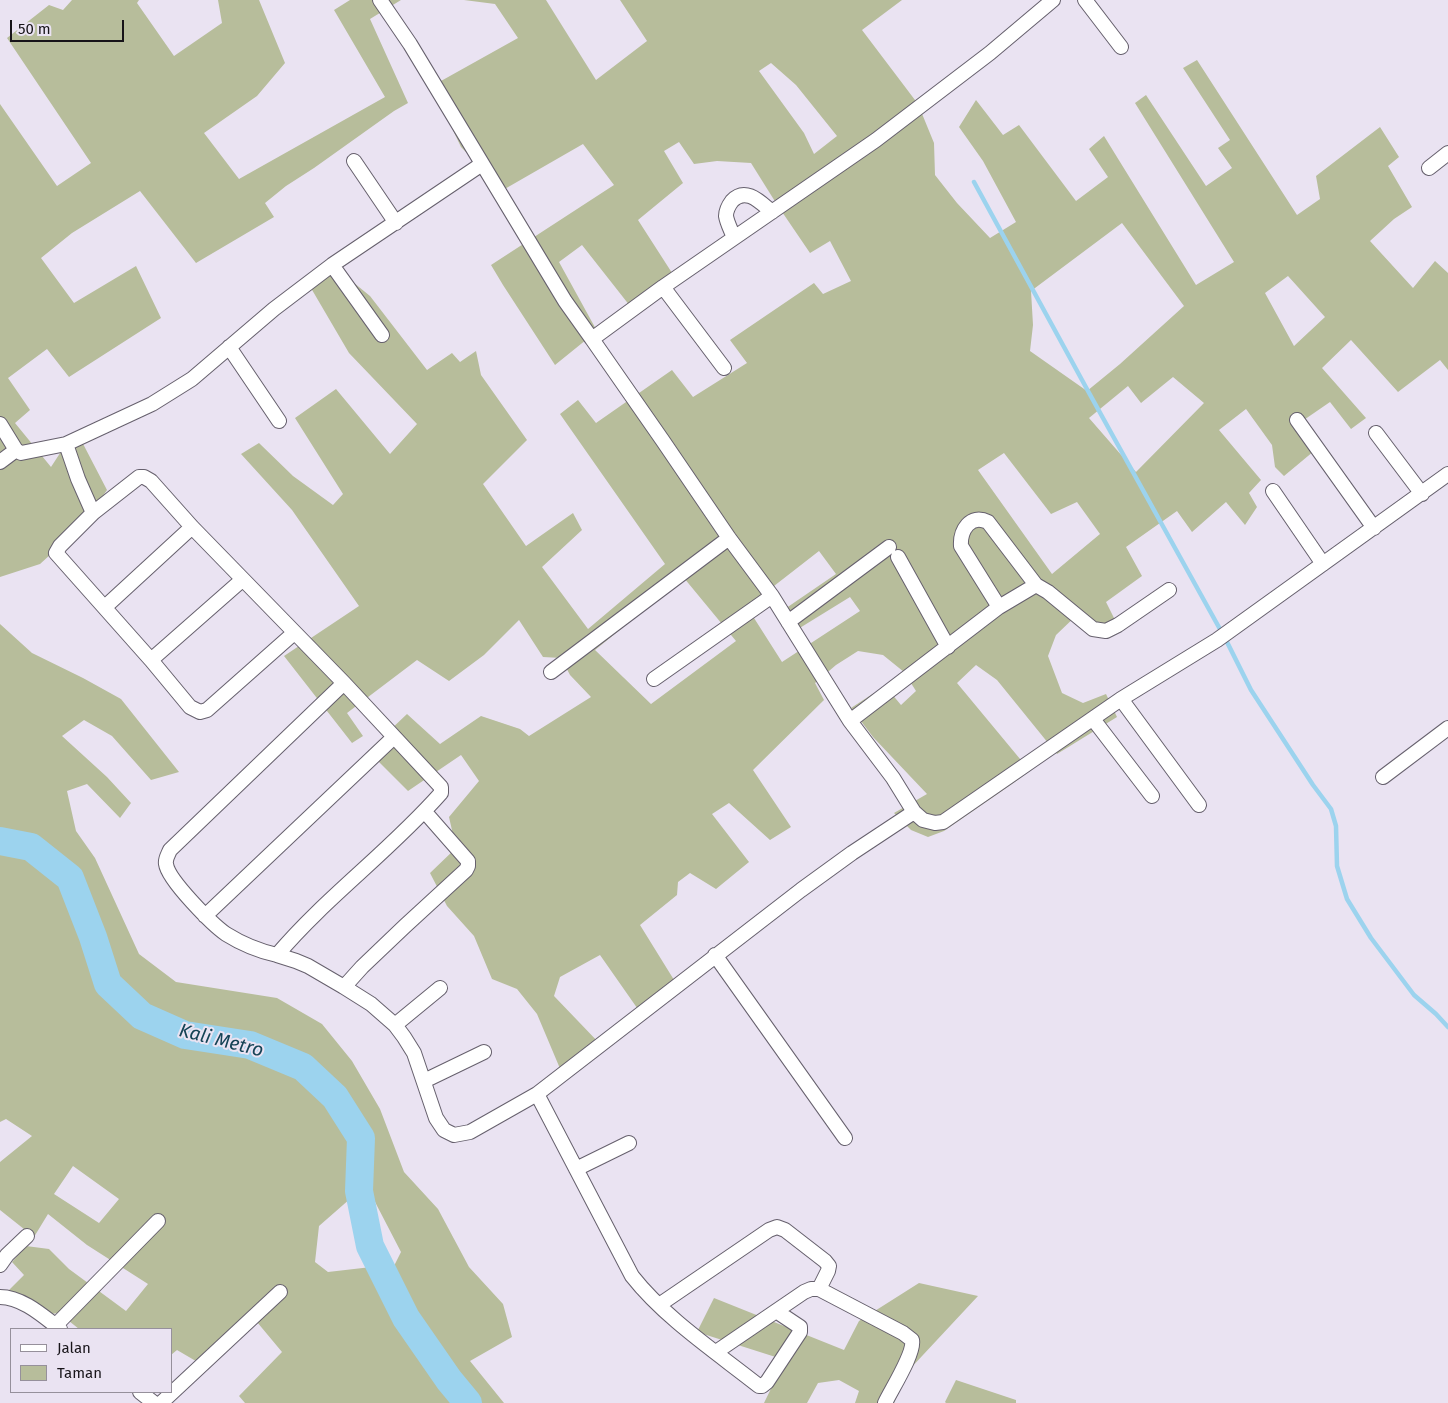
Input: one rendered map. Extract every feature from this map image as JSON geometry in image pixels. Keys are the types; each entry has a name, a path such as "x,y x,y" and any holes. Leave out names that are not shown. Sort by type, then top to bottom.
{"street":[{"path":"380,0 410,44 565,301 729,538 772,596 850,721 893,778 914,812 923,820 935,823 943,822 1121,699 1217,640 1448,474"},
{"path":"592,339 663,287 876,140 990,53 1053,0"},
{"path":"1085,0 1121,47"},
{"path":"1430,168 1448,153"},
{"path":"354,161 396,223"},
{"path":"0,424 16,450 21,452 66,444 152,404 192,378 274,308 332,265 482,164"},
{"path":"734,238 726,216 728,207 733,200 740,196 749,196 757,199 772,212"},
{"path":"332,265 382,334"},
{"path":"663,287 724,368"},
{"path":"229,347 279,421"},
{"path":"1297,420 1374,528"},
{"path":"1376,433 1422,494"},
{"path":"66,444 78,479 93,513"},
{"path":"0,462 16,450"},
{"path":"277,955 290,939 425,812 441,793 441,787 344,683 242,580 150,481 144,477 139,477 93,513 60,546 56,553 151,660 190,708 200,712 207,710 294,633"},
{"path":"1273,491 1323,564"},
{"path":"999,608 961,546 960,538 972,520 980,519 988,522 1036,585 1048,592 1093,629 1106,631 1118,625 1169,590"},
{"path":"105,607 192,527"},
{"path":"551,672 729,538"},
{"path":"788,622 893,552 948,647"},
{"path":"151,660 242,580"},
{"path":"850,721 999,608 1036,585"},
{"path":"654,679 772,596"},
{"path":"344,683 170,850 166,859 166,866 186,895 205,916 226,934 264,952 302,964 371,1004 395,1025 414,1053 436,1118 444,1130 454,1135 470,1132 537,1094 800,890 914,812"},
{"path":"1121,699 1199,805"},
{"path":"1093,718 1152,796"},
{"path":"1383,777 1448,728"},
{"path":"205,916 394,737"},
{"path":"344,987 362,966 466,870 468,866 468,860 425,812"},
{"path":"715,955 844,1138"},
{"path":"395,1025 440,988"},
{"path":"424,1081 484,1052"},
{"path":"537,1094 632,1276 642,1289 659,1305 759,1386 767,1382 800,1332 800,1327 797,1324 776,1311"},
{"path":"576,1169 628,1143"},
{"path":"0,1297 6,1297 19,1302 58,1328 158,1221"},
{"path":"659,1305 769,1230 777,1227 784,1230 826,1261 829,1266 828,1271 818,1289"},
{"path":"0,1265 27,1236"},
{"path":"716,1352 804,1292 818,1289 912,1340 913,1345 910,1355 885,1403"},
{"path":"172,1381 280,1292"}],"green space":[{"path":"72,0 139,0 137,3 174,56 222,23 218,0 259,0 285,63 257,96 204,133 239,179 385,97 334,10 350,0 401,0 370,19 408,103 286,186 265,203 274,217 196,263 140,191 72,233 41,258 74,303 136,266 161,318 69,377 47,349 8,378 30,410 15,423 51,467 66,444 80,438 107,490 82,526 40,564 0,577 0,104 57,186 91,163 7,38 49,5 63,10"},
{"path":"464,0 546,0 596,80 647,41 620,0 902,0 862,30 918,104 934,143 935,175 957,203 990,238 1016,222 983,161 959,127 976,100 1003,135 1019,125 1076,201 1108,177 1089,149 1104,136 1196,285 1234,262 1135,103 1146,95 1206,186 1232,168 1218,148 1230,140 1183,68 1197,60 1297,215 1320,199 1316,176 1380,127 1399,157 1388,166 1412,207 1394,219 1370,241 1413,288 1435,261 1448,273 1448,370 1440,360 1398,392 1351,340 1322,368 1366,418 1351,429 1330,402 1298,424 1314,451 1284,476 1275,467 1272,445 1246,409 1219,430 1261,480 1249,493 1257,507 1245,525 1226,502 1192,532 1177,511 1126,547 1142,576 1106,602 1115,620 1099,634 1079,613 1056,635 1048,656 1062,693 1083,703 1106,694 1117,717 1057,754 997,680 976,665 957,683 1030,771 944,831 928,837 911,830 894,813 927,794 873,737 851,708 874,693 891,693 901,705 916,691 904,672 883,655 858,651 836,665 815,683 824,700 753,770 791,827 770,840 729,803 712,814 749,862 716,889 690,873 678,882 677,895 640,925 679,988 642,1015 600,955 560,977 554,996 601,1045 564,1078 537,1014 517,989 492,979 474,936 447,906 430,873 456,848 449,817 479,781 461,755 408,791 368,751 407,714 440,744 481,716 520,729 529,736 591,697 570,675 561,658 543,657 519,620 484,655 449,681 417,660 347,713 363,736 352,743 284,656 359,606 292,510 241,454 259,443 293,476 333,505 343,494 295,418 336,389 390,454 417,424 349,353 308,283 332,265 370,296 427,370 452,353 460,362 476,351 481,375 527,440 483,484 526,546 573,513 582,530 542,567 588,629 665,564 560,414 578,400 596,423 672,370 693,397 747,363 730,340 814,283 823,294 851,281 830,241 810,253 751,163 717,161 694,164 679,142 664,151 683,183 638,220 674,276 630,306 582,245 559,262 597,331 555,365 491,265 614,185 583,144 503,190 461,147 432,86 518,38 495,4","holes":["771,63 796,85 837,136 814,154 804,133 759,71","1122,223 1184,306 1087,391 1030,351 1033,325 1031,291","1288,276 1325,317 1294,346 1265,293","1173,377 1204,403 1136,472 1089,418 1128,386 1141,403","1004,453 1051,514 1077,502 1100,534 1052,574 978,470","819,551 836,574 776,615 790,634 850,597 860,611 782,662 747,607","684,578 736,641 651,704 595,650"]},
{"path":"0,624 32,653 121,699 179,772 151,780 112,736 84,720 62,736 107,777 131,803 120,818 87,784 67,791 76,831 95,858 139,954 176,982 277,998 322,1024 352,1061 380,1109 404,1172 438,1209 469,1267 503,1304 512,1337 470,1361 504,1403 245,1403 239,1396 282,1352 257,1322 206,1367 177,1350 172,1354 172,1328 78,1328 59,1313 51,1314 10,1293 9,1290 24,1275 12,1262 26,1246 49,1249 69,1269 126,1311 148,1284 87,1245 48,1214 34,1237 0,1210 0,1162 32,1136 6,1119 0,1122","holes":["73,1166 119,1199 99,1223 54,1194","360,1173 401,1252 387,1280 380,1266 328,1272 315,1262 319,1226 359,1191"]},
{"path":"919,1283 978,1296 909,1370 894,1403 855,1403 859,1391 839,1380 818,1383 807,1403 764,1403 785,1360 697,1332 714,1298 844,1350 859,1321"},
{"path":"956,1380 1016,1400 1016,1403 946,1403"}],"waterway":[{"path":"974,182 1226,640 1251,690 1313,785 1331,809 1336,826 1337,866 1347,899 1371,938 1414,995 1448,1027"},
{"name":"Kali Metro","path":"0,841 31,847 70,878 93,937 108,984 142,1016 185,1035 250,1045 303,1067 335,1097 361,1138 359,1191 370,1246 406,1318 449,1380 468,1403"}]}
